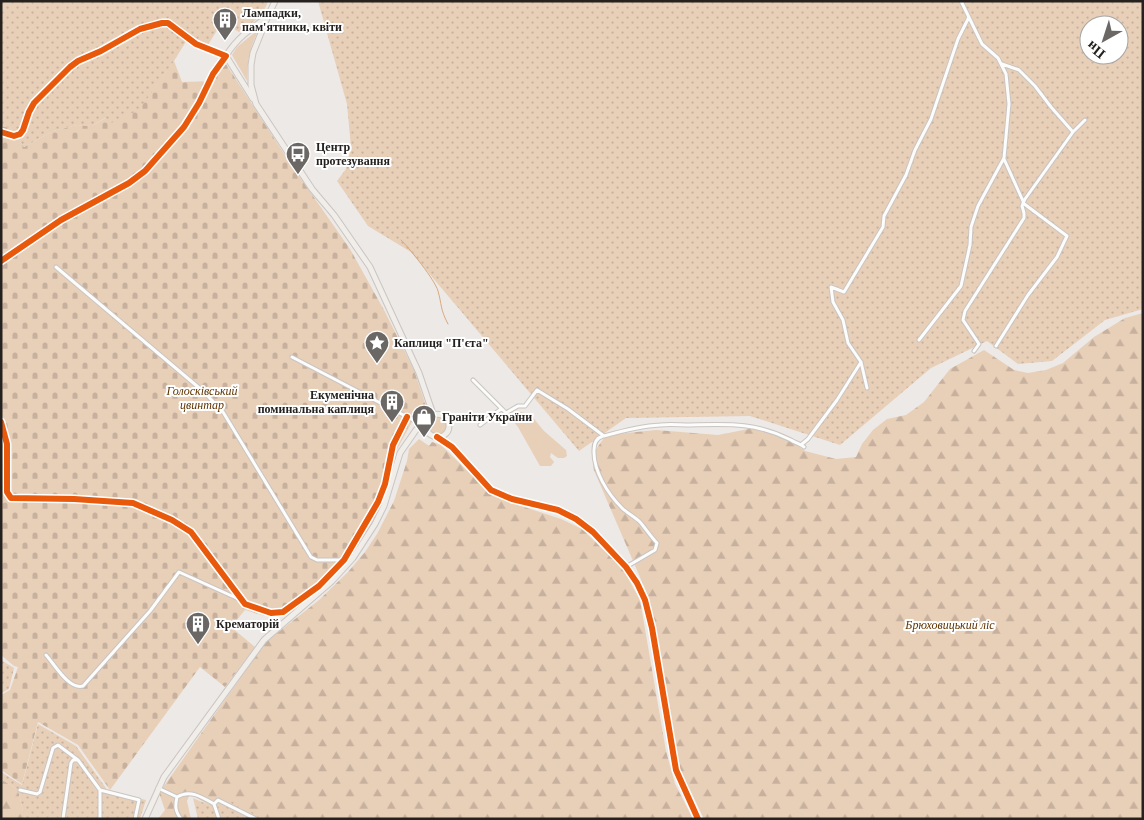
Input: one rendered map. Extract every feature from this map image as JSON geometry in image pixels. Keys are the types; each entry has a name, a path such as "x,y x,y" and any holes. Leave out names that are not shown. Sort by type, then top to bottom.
{"street":[{"path":"256,104 251,85 253,53 266,18 275,1"},
{"path":"919,340 962,286 970,245 971,227 978,206 1004,158 1009,104 1007,79 998,58 982,44 961,1"},
{"path":"867,388 861,362 848,343 843,320 833,302 831,287 844,292 883,227 884,216 906,175 915,150 931,119 958,39 969,16"},
{"path":"1,261 68,216 129,183 145,171 184,127 199,103 213,74 236,42 266,18"},
{"path":"1,132 14,136 20,134 34,103 70,67 140,29 168,23 196,44 226,56 312,189 334,215 365,259 385,297 419,373 431,416 426,424 428,432"},
{"path":"1001,64 1018,70 1035,86 1073,132"},
{"path":"1023,202 1073,132 1085,120"},
{"path":"974,351 978,344 963,320 965,311 1024,218 1023,202 1004,158"},
{"path":"996,346 1028,295 1057,258 1067,236 1023,202"},
{"path":"56,267 204,392 218,406 311,558 316,560 344,560"},
{"path":"292,357 407,416 452,447"},
{"path":"626,567 655,550 657,544 640,522 623,509 614,499 597,470 594,456 595,442 598,438 627,430 659,425 723,423 745,425 766,430 803,445 837,400 861,362"},
{"path":"473,380 506,413 518,406 525,406 537,390 568,408 604,436"},
{"path":"480,425 501,409"},
{"path":"145,819 164,777 264,640 327,586 353,558 384,506 400,453 416,430 431,416 440,414 447,418 448,440 452,447 491,490 512,499 558,510 576,519 593,532 626,567 637,582 645,600 652,628 676,770 698,819"},
{"path":"46,655 68,683 76,687 83,686 150,611 179,572 248,605 271,613 284,612 319,586 344,560 378,502 385,484 393,445 407,416"},
{"path":"1,422 7,444 7,492 9,496 15,499 41,497 133,503 172,520 191,532 243,601"},
{"path":"437,437 445,435 449,429"},
{"path":"20,790 37,794 40,792 50,756 56,746 61,746 78,760 100,790 100,819"},
{"path":"63,819 72,763 73,760 78,760"},
{"path":"158,788 176,797"},
{"path":"100,790 139,800 135,819"},
{"path":"176,797 184,793 198,795 214,804 219,819"},
{"path":"176,797 176,814 180,819"},
{"path":"214,804 218,800 256,819"}],"green space":[{"path":"1,1 268,1 260,15 239,32 222,22 208,45 190,35 139,110 111,123 105,118 92,126 77,125 53,131 24,147 10,128 1,126"},
{"path":"318,1 1141,1 1143,5 1143,309 1105,320 1052,361 1018,364 987,341 931,368 840,445 750,416 626,418 579,451 411,252 368,226 337,181 346,169 351,147 347,104"},
{"path":"259,29 250,54 247,81 232,55 237,47"},
{"name":"Голосківський цвинтар","path":"174,61 182,82 213,81 226,64 292,166 350,249 384,310 414,370 427,409 413,420 395,453 382,506 350,558 294,610 281,616 270,617 245,610 231,627 255,647 225,687 200,667 110,790 78,745 38,722 22,784 1,770 1,695 10,690 18,667 1,655 1,126 10,128 24,147 53,131 77,125 92,126 152,91"},
{"name":"Брюховицький ліс","path":"1143,313 1143,819 704,819 680,769 649,598 593,468 594,452 604,438 617,434 656,430 718,435 754,428 766,430 793,442 805,451 836,459 856,457 862,444 873,430 887,419 906,415 924,402 950,369 984,350 1014,370 1028,373 1046,370 1063,363 1094,337 1125,318"},
{"path":"521,412 530,414 544,431 566,450 567,456 558,458 551,453 550,457 554,462 551,466 540,466 512,420 514,414"},
{"path":"436,414 449,421 445,435 431,435 427,420"},
{"path":"419,439 429,446 432,442 441,445 489,492 509,502 561,519 582,529 623,569 640,600 666,751 675,784 693,819 223,819 220,812 192,795 189,796 187,801 191,819 158,819 165,810 159,793 266,642 319,600 348,572 365,552 377,534 394,501 409,449"},
{"path":"1,660 14,668 9,689 1,693"},
{"path":"38,724 76,746 108,791 146,800 140,819 25,819 18,790 1,779 1,772 22,785"},
{"path":"1,779 18,790 25,819 1,819"},
{"path":"221,796 265,819 198,819 193,798 209,805"}],"waterway":[{"path":"401,240 422,265 436,286 442,311 448,324"}],"cycle path":[{"path":"1,132 14,136 20,134 34,103 70,67 140,29 168,23 196,44 226,56 213,74 199,103 184,127 145,171 129,183 61,220 1,261"},
{"path":"1,422 7,444 7,492 11,498 74,499 133,503 172,520 191,532 245,604 271,613 283,612 319,586 344,560 378,502 385,484 393,445 407,417"},
{"path":"437,437 452,447 491,490 512,499 558,510 576,519 593,532 626,567 637,583 645,600 652,628 676,770 698,819"}],"place":[{"name":"Лампадки, пам'ятники, квіти","path":"225,41"},
{"name":"Центр протезування","path":"298,175"},
{"name":"Каплиця \"П'єта\"","path":"377,364"},
{"name":"Екуменічна поминальна каплиця","path":"392,423"},
{"name":"Граніти України","path":"424,438"},
{"name":"Крематорій","path":"198,645"}]}
